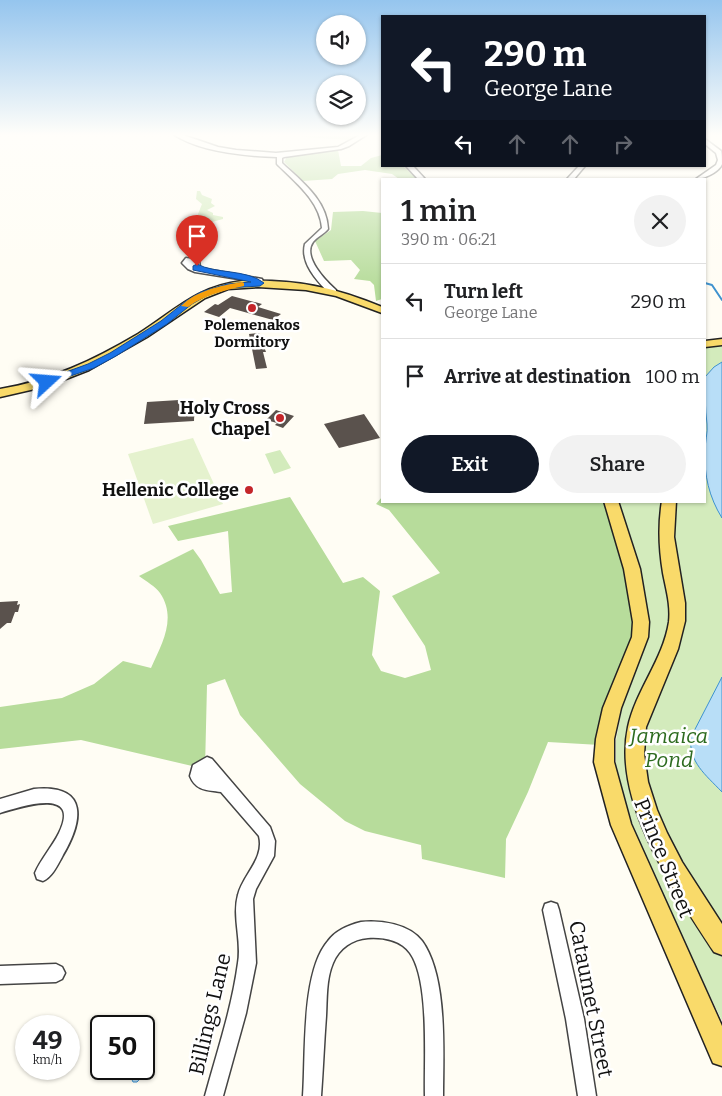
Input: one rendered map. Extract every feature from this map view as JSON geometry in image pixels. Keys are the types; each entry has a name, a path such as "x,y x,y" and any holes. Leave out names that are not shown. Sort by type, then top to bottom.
{"main road":[{"path":"0,393 47,382 91,366 167,320 189,302 210,292 232,286 260,284 333,292 381,310"},
{"path":"706,340 722,338"},
{"path":"706,344 722,342"},
{"name":"Prince Street","path":"612,503 634,580 642,625 640,637 612,708 604,762 621,824 722,1054"},
{"path":"669,503 666,527 676,602 676,624 667,656 638,726 634,741 634,765 644,804 663,844 688,891 722,944"}],"street":[{"path":"301,185 323,216 325,229 308,243 306,252 317,275 333,292"},
{"path":"196,268 215,274 250,278 259,281 260,284"},
{"name":"Billings Lane","path":"214,1096 248,962 248,932 245,903 248,891 269,851 269,840 265,832 224,785"},
{"path":"0,806 33,796 54,796 66,801 71,810 71,821 66,834 42,873"},
{"name":"Cataumet Street","path":"551,910 575,1019 586,1096"},
{"path":"312,1096 318,994 321,973 327,957 336,943 354,931 378,929 403,937 416,947 425,963 432,1002 434,1096"},
{"path":"0,975 56,973"}],"green space":[{"path":"197,191 212,199 211,203 215,206 207,210 213,213 213,215 223,217 223,219 208,223 199,219 198,214 202,204 196,199"},
{"path":"363,211 381,213 381,299 376,301 374,285 370,281 354,279 360,270 351,260 324,261 315,241 331,230 333,212"},
{"name":"Jamaica Pond","path":"722,344 722,1021 633,835 616,770 616,740 623,703 640,657 649,617 643,586 619,503 706,503 706,347"},
{"path":"193,438 223,504 153,524 128,454"},
{"path":"280,450 291,468 274,474 265,454"},
{"path":"290,497 343,583 363,577 380,591 372,655 381,671 405,678 431,670 425,646 392,596 440,573 389,510 376,504 381,498 381,503 606,503 632,588 635,629 600,745 548,742 528,792 506,839 505,878 422,859 421,845 365,831 345,821 300,784 240,715 225,679 207,685 205,769 81,740 0,749 0,707 62,698 94,684 123,661 151,668 166,631 167,612 165,602 160,593 139,576 193,549 220,594 232,592 228,531 178,541 168,526"}],"water":[{"path":"722,362 722,518 711,494 706,468 706,376"},
{"name":"Jamaica Pond","path":"722,677 722,792 704,774 695,761 692,754 691,737"}],"building":[{"name":"Polemenakos Dormitory","path":"232,296 262,304 258,307 281,314 273,320 230,308 219,317 204,312"},
{"path":"259,333 266,352 263,352 267,368 256,369 249,334"},
{"path":"195,399 194,421 144,424 147,402"},
{"name":"Holy Cross Chapel","path":"276,410 294,416 283,428 275,425 277,423 266,420"},
{"path":"364,414 380,438 339,448 324,424"},
{"path":"18,601 17,605 20,604 18,612 15,612 11,623 7,623 0,629 0,602"}],"waterway":[{"path":"706,283 712,285 722,300"}],"slow traffic":[{"path":"185,306 189,302 216,289 242,284"}],"place":[{"name":"Polemenakos Dormitory","path":"252,308"},
{"name":"Holy Cross Chapel","path":"280,418"},
{"name":"Hellenic College","path":"249,490"}],"route":[{"path":"47,382 91,366 113,354 176,314 189,302 204,294 227,286 260,284 260,282 250,278 210,272 196,268 197,266"}]}
